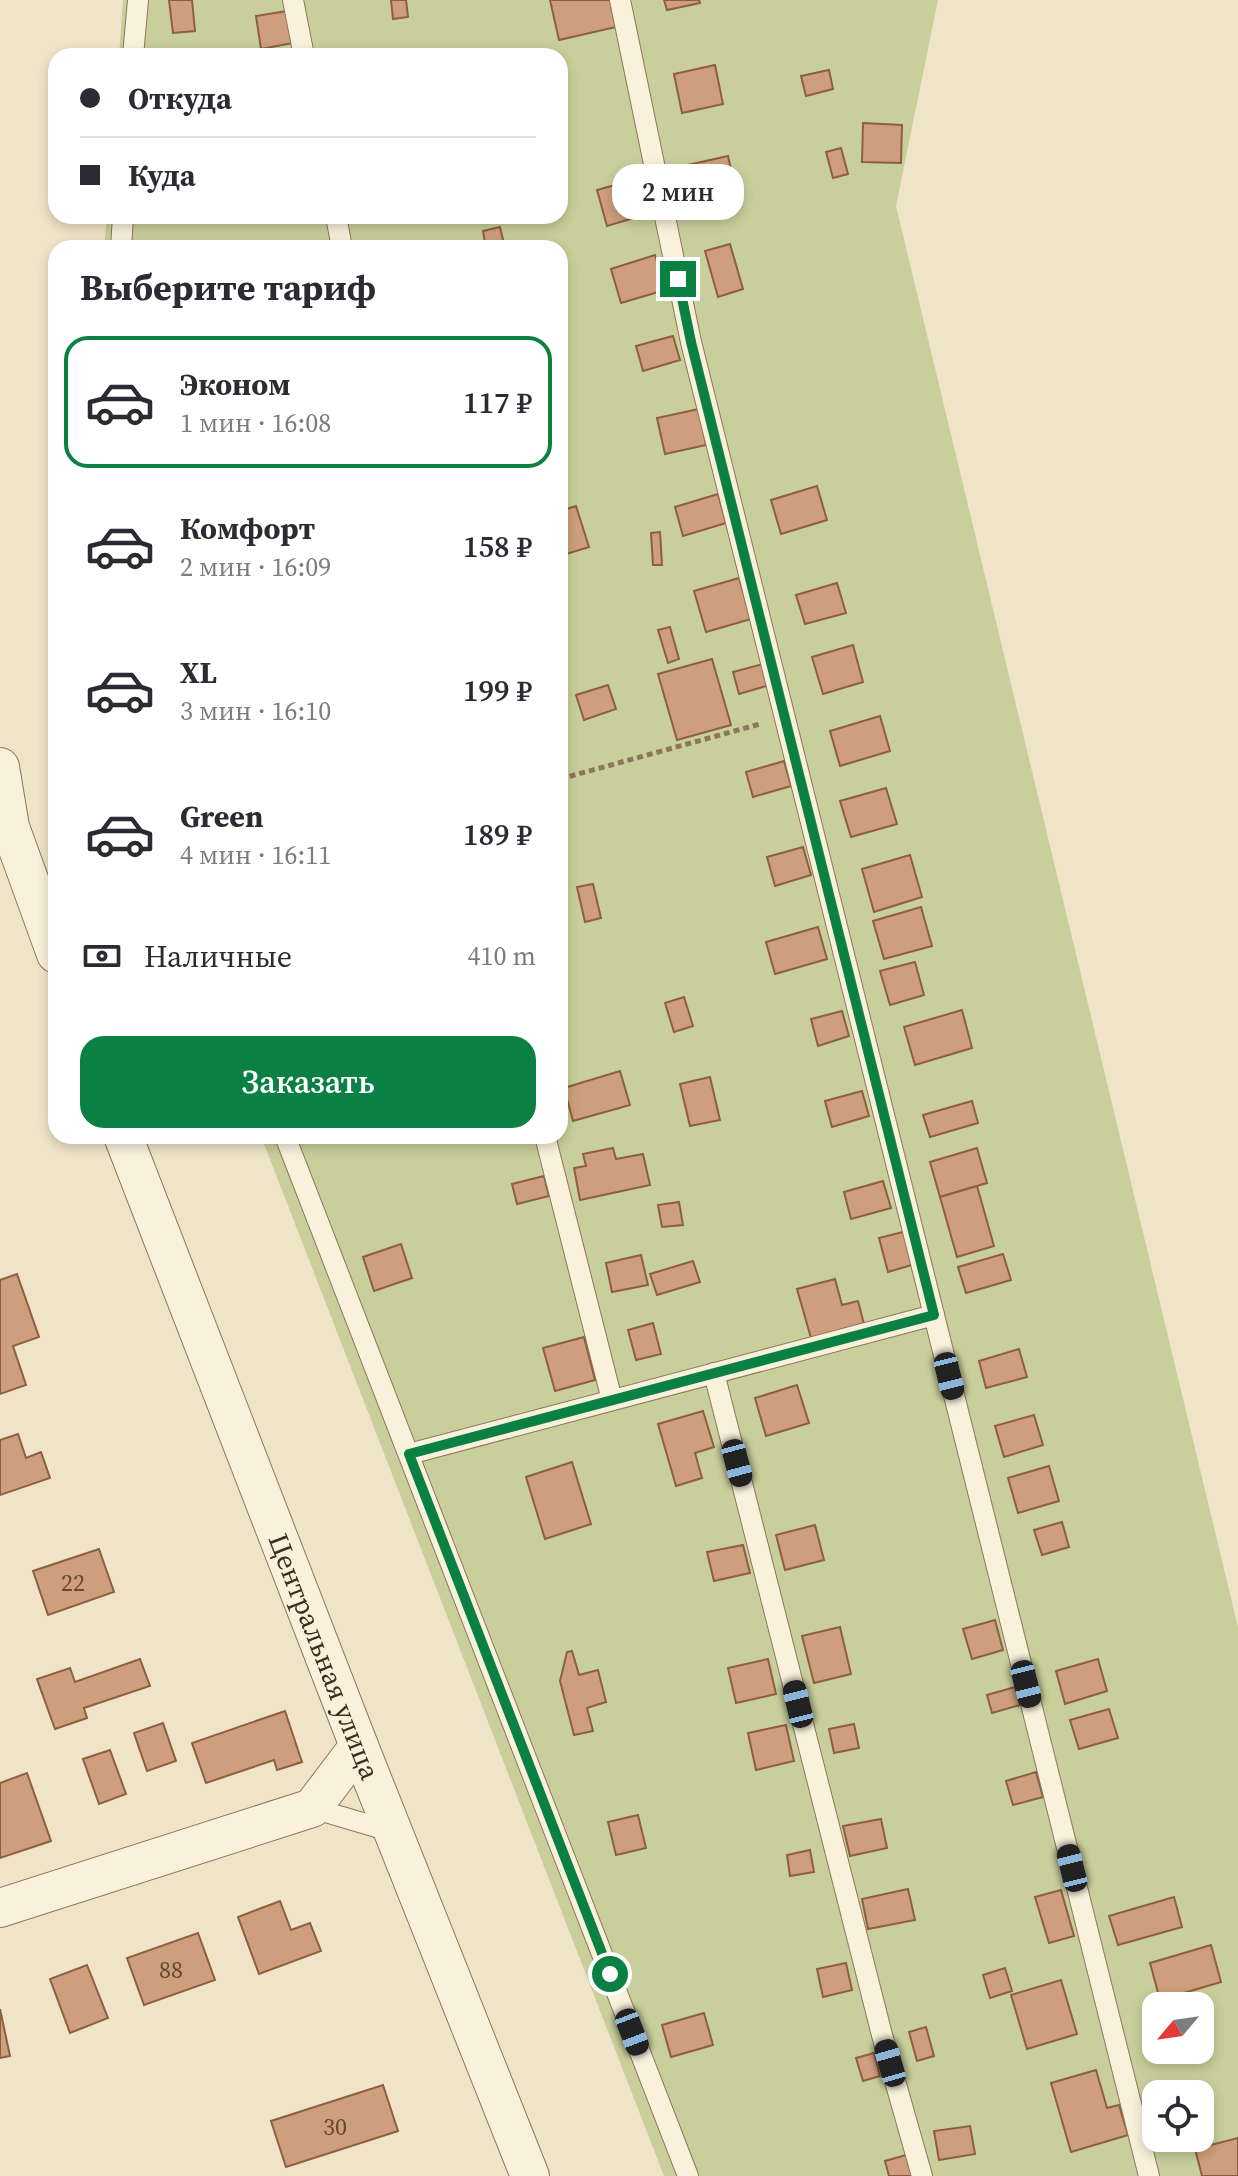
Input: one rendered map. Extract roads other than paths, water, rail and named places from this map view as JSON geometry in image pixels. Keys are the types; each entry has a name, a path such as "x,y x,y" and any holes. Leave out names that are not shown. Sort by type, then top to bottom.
{"street":[{"path":"0,767 5,828 48,934"},
{"name":"Центральная улица","path":"126,1144 359,1746 530,2176"},
{"path":"0,1908 312,1808 359,1746"}],"lane":[{"path":"134,48 138,0"},
{"path":"293,0 302,48"},
{"path":"620,0 691,342 1149,2176"},
{"path":"288,1144 688,2176"},
{"path":"547,1144 612,1400"},
{"path":"409,1454 934,1315"},
{"path":"714,1373 878,2019 922,2176"},
{"path":"312,1808 393,1832"}]}
